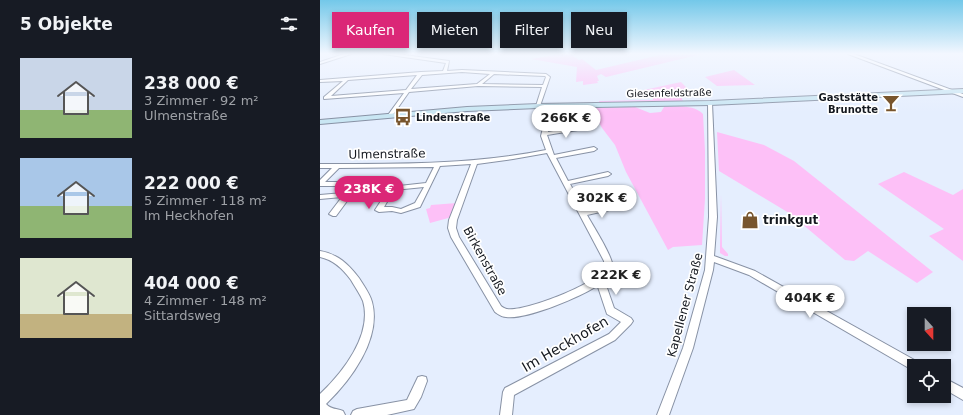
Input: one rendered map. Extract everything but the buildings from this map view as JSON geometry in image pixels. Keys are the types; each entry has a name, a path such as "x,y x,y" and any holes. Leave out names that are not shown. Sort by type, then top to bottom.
{"main road":[{"name":"Giesenfeldstraße","path":"320,122 390,115 551,105 710,103 963,91"}],"street":[{"path":"320,81 416,73"},
{"path":"390,115 421,73"},
{"path":"478,86 492,73"},
{"path":"518,73 546,75 548,77 538,106"},
{"path":"900,73 963,96"},
{"path":"346,79 326,98 478,86 545,86"},
{"name":"Kapellener Straße","path":"663,415 688,348 709,270 713,217 710,103"},
{"name":"Birkenstraße","path":"475,162 452,228 455,237 498,309 505,313 535,308 564,298 605,276 609,269 608,261 550,154 544,134 551,105"},
{"path":"544,134 584,127"},
{"path":"550,154 594,149"},
{"name":"Ulmenstraße","path":"320,166 438,164 475,162 550,154"},
{"name":"Ulmenstraße","path":"428,184 392,188 379,210 392,208 401,211 418,205 438,164"},
{"name":"Ulmenstraße","path":"320,184 336,166"},
{"path":"566,183 608,174"},
{"name":"Ulmenstraße","path":"320,184 354,184 345,195 348,195 333,214"},
{"path":"320,197 345,195"},
{"path":"583,214 616,206"},
{"path":"320,254 340,261 349,270 368,302 369,318 365,339 355,359 333,391 320,402"},
{"path":"710,258 752,273 907,362"},
{"name":"Im Heckhofen","path":"506,415 509,392 612,337 628,321 610,311 602,285 598,281"},
{"path":"357,415 410,405 422,381"},
{"path":"951,388 963,394"},
{"path":"320,407 328,414 339,415"}],"shaded area":[{"path":"577,73 621,73 606,77 601,74 597,76 599,81 597,81 598,83 583,85 583,81 576,82"},
{"path":"720,73 739,73 755,85 717,86 705,77"},
{"path":"681,82 690,93 680,95 683,101 599,102 653,100 652,93 644,90"},
{"path":"635,107 650,113 661,112 664,107 689,107 703,114 705,199 702,245 673,247 668,250 626,172 615,145 602,128 591,108"},
{"path":"717,132 764,145 794,161 933,272 917,283 868,251 854,261 845,260 789,213 719,171"},
{"path":"904,172 953,195 963,189 963,261 929,236 944,229 878,184"},
{"path":"721,194 722,247 728,256 720,253"},
{"path":"457,203 452,217 430,223 426,209 430,208 431,205"}],"place":[{"name":"Gaststätte Brunotte","path":"891,103"},
{"name":"Lindenstraße","path":"403,117"},
{"name":"trinkgut","path":"750,220"}]}
